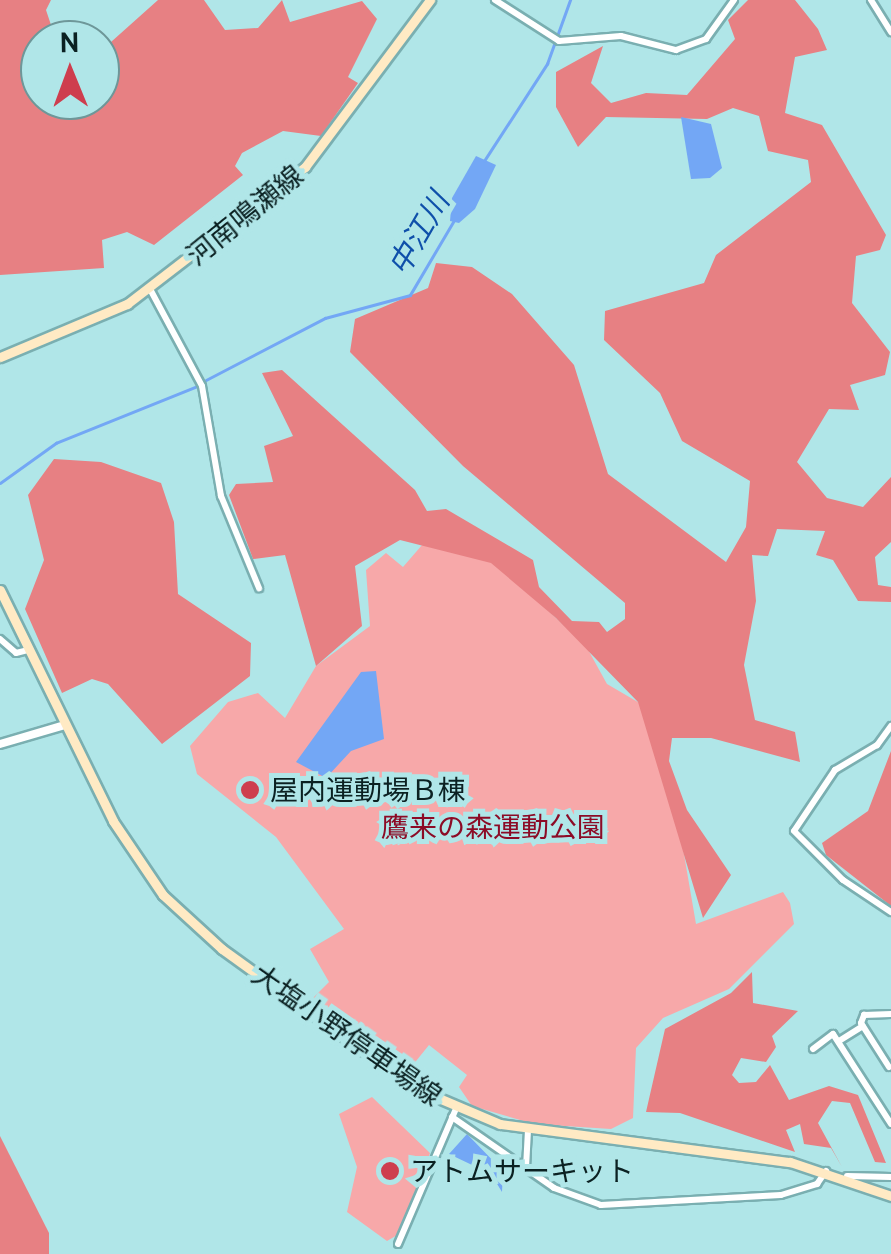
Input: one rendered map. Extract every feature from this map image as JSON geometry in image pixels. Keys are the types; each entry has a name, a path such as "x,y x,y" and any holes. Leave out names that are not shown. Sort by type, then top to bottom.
{"main road":[{"name":"河南鳴瀬線","path":"0,357 74,332 150,288 315,158 430,0"},
{"name":"大塩小野停車場線","path":"0,590 126,846 183,916 389,1069 454,1113 528,1130 826,1171 891,1196"}],"street":[{"path":"495,0 557,39 621,36 689,48 706,39 734,0"},
{"path":"871,0 891,32"},
{"path":"150,288 202,386 221,496 259,588"},
{"path":"0,639 16,653 28,650"},
{"path":"0,744 64,725"},
{"path":"891,726 877,746 835,770 794,831 842,880 891,912"},
{"path":"890,1068 862,1026 864,1015 891,1014"},
{"path":"839,1041 862,1026"},
{"path":"813,1049 833,1034 891,1124"},
{"path":"398,1244 454,1113 526,1169 576,1198 622,1207 781,1195 818,1184 826,1171"},
{"path":"526,1169 528,1130"},
{"path":"847,1176 891,1177"}],"green space":[{"name":"鷹来の森運動公園","path":"429,537 482,554 512,577 586,646 607,684 660,715 696,924 783,892 790,903 794,924 729,989 663,1018 636,1048 633,1118 611,1129 534,1124 472,1106 459,1087 467,1075 429,1045 408,1071 313,998 329,982 310,949 344,929 276,837 197,774 190,746 228,702 258,693 285,718 316,666 370,626 366,570 386,553 403,567"},
{"name":"アトムサーキット","path":"372,1097 430,1153 399,1234 387,1241 347,1212 357,1167 339,1114"}],"shaded area":[{"path":"0,0 51,0 46,10 49,20 20,20 20,120 120,120 120,34 158,0 204,0 225,30 258,28 282,0 290,22 362,1 377,19 348,77 358,83 321,136 283,131 242,153 235,166 243,175 154,245 127,232 102,240 104,268 0,275"},
{"path":"748,0 795,0 818,29 827,50 795,57 785,113 822,125 886,235 880,250 856,256 852,303 890,352 885,375 850,385 859,410 829,409 797,462 827,498 863,507 891,477 891,542 875,557 878,585 891,587 891,602 858,601 833,560 816,555 825,531 777,529 768,556 752,555 756,601 744,665 755,720 795,732 800,762 711,738 672,738 669,761 687,810 731,875 703,918 638,702 556,618 491,563 400,540 355,566 362,626 316,666 285,555 253,559 229,495 236,484 273,482 264,446 293,436 262,373 282,370 415,490 427,511 446,509 533,560 539,587 572,621 599,622 607,632 625,619 625,603 463,466 350,352 355,319 428,288 436,263 472,267 512,294 574,365 608,474 726,562 746,527 750,481 682,441 660,393 604,340 605,311 704,283 716,255 811,182 808,160 768,151 759,116 733,108 707,119 606,117 578,147 556,107 556,72 603,46 591,83 611,103 646,93 687,95 735,39 728,20"},
{"path":"54,459 101,462 161,483 174,522 178,594 251,643 250,676 162,744 108,684 92,679 62,693 25,609 44,560 28,495"},
{"path":"891,751 891,906 826,855 822,843 868,811"},
{"path":"752,972 753,1003 798,1011 772,1036 776,1047 766,1062 741,1058 732,1075 739,1083 756,1082 770,1065 789,1100 829,1086 858,1095 886,1163 875,1162 850,1103 832,1101 818,1123 842,1167 831,1148 804,1144 800,1124 786,1130 795,1152 680,1113 646,1112 665,1029 731,993"},
{"path":"0,1136 49,1233 49,1254 0,1254"}],"water":[{"path":"681,117 711,124 722,168 710,178 691,179"},
{"path":"476,156 496,165 475,209 459,223 450,221 452,198"},
{"path":"376,671 384,739 351,751 326,778 296,762 361,672"},
{"path":"467,1134 503,1171 502,1192 491,1174 449,1154"}],"waterway":[{"name":"中江川","path":"484,161 547,64 570,0"},
{"name":"中江川","path":"206,380 325,318 410,295 453,222"},
{"name":"中江川","path":"0,483 56,443 198,386"}],"place":[{"name":"屋内運動場Ｂ棟","path":"250,790"},
{"name":"アトムサーキット","path":"390,1171"}]}
